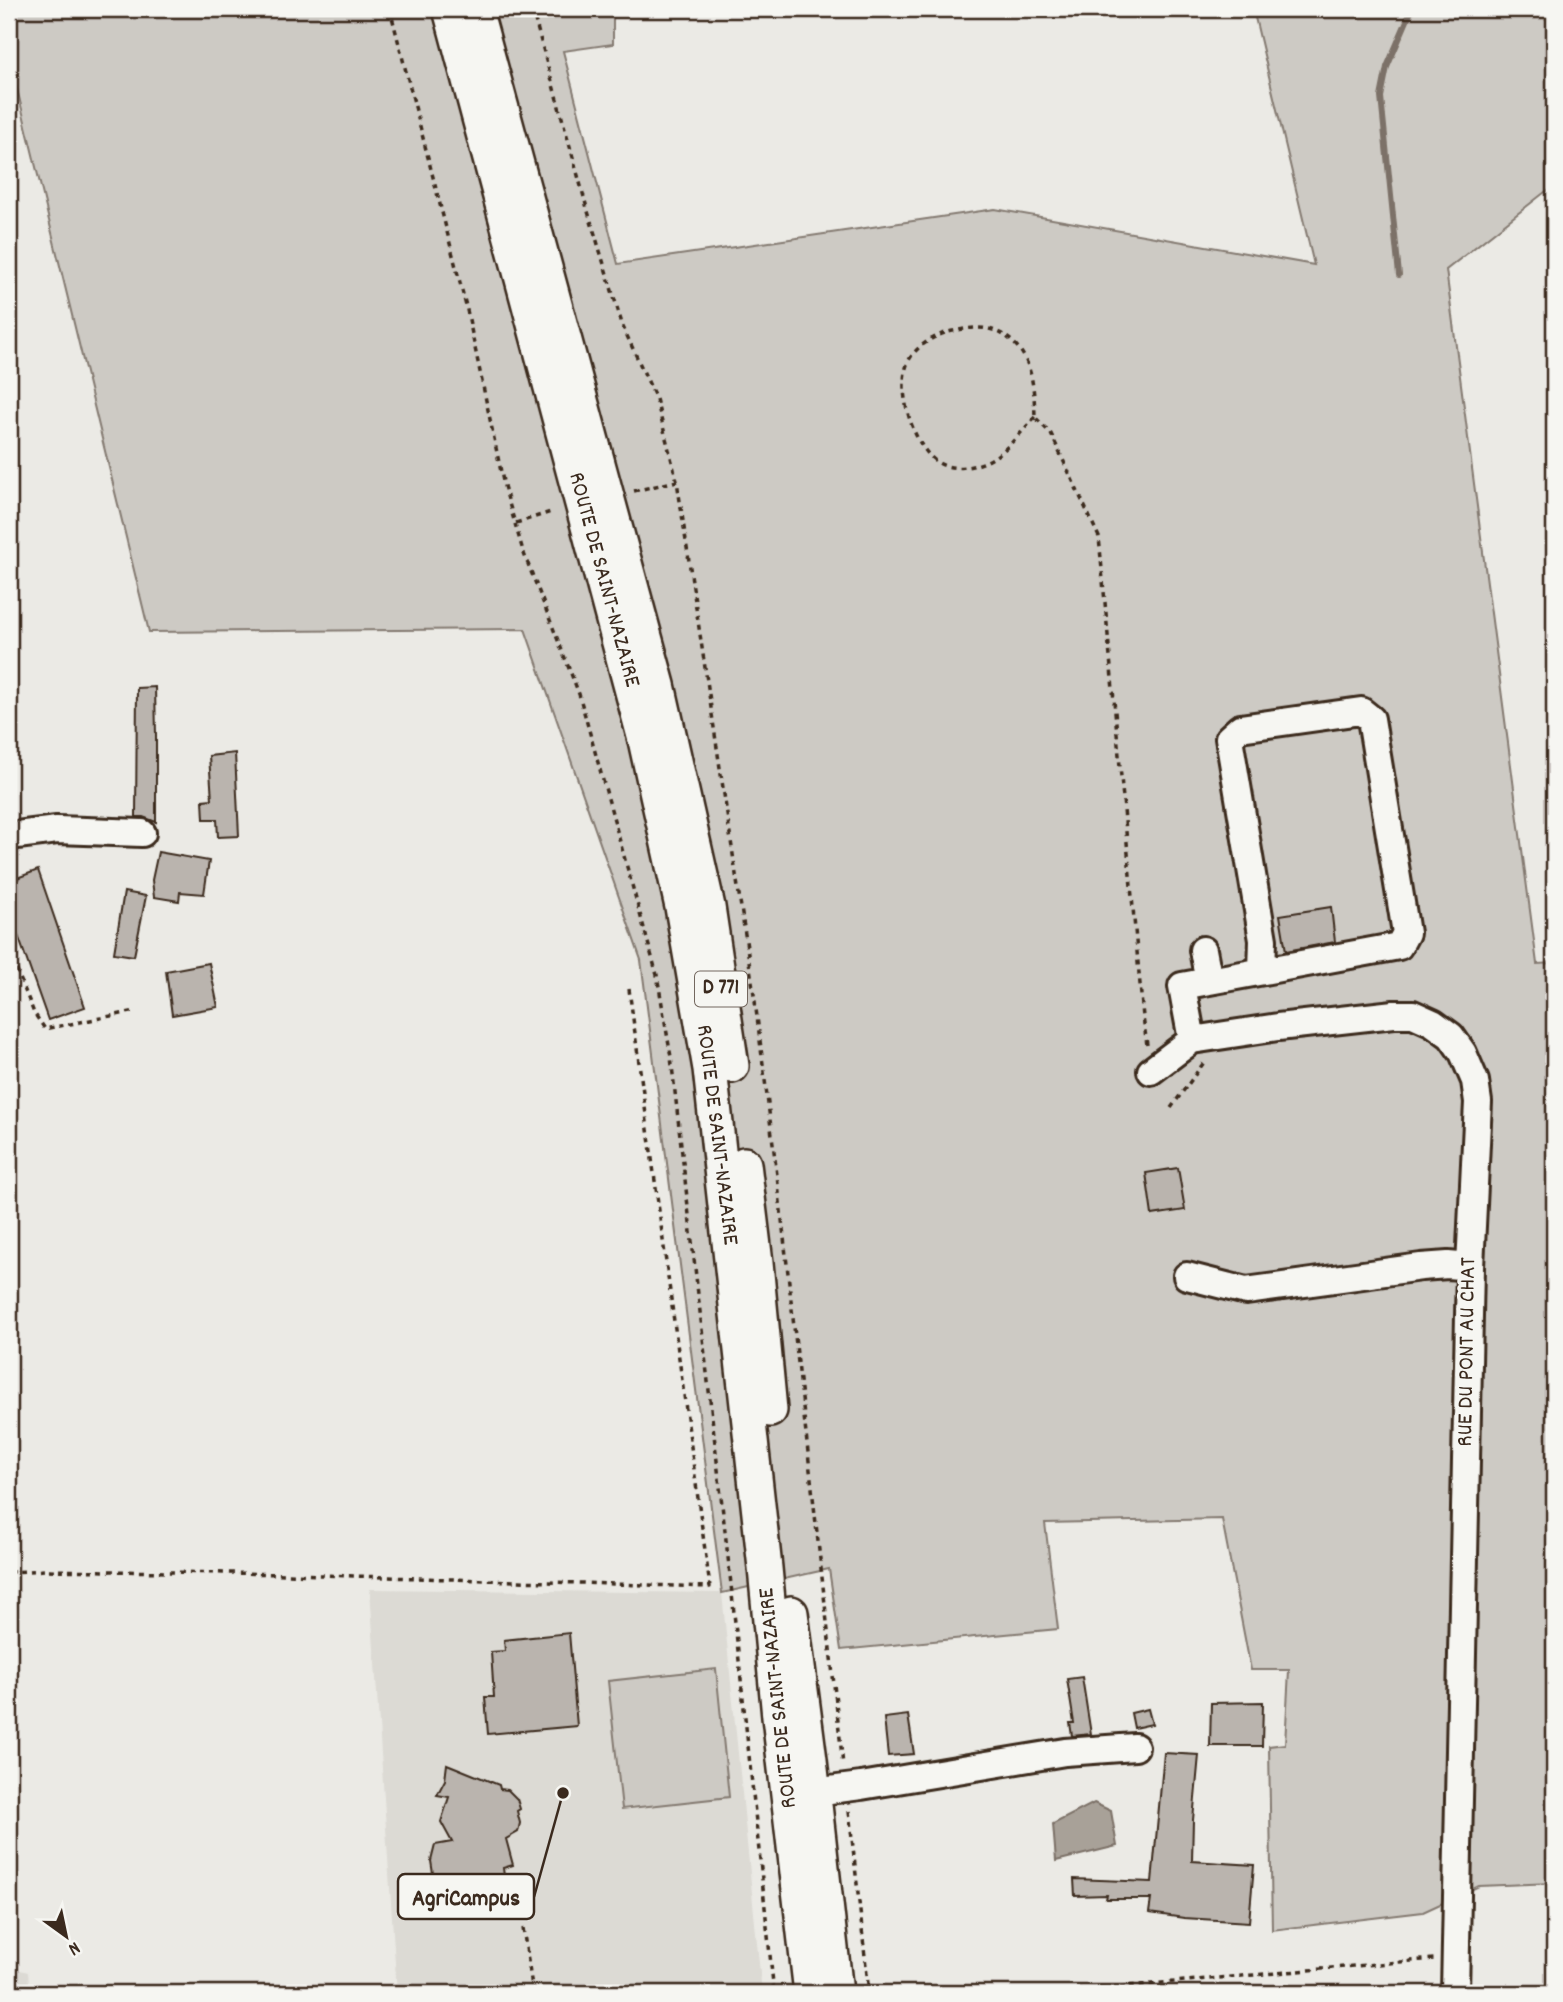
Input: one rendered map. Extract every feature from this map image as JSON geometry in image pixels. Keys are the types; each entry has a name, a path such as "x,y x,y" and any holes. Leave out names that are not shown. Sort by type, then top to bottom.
{"main road":[{"name":"ROUTE DE SAINT-NAZAIRE","path":"450,9 645,740 682,907 710,1069 811,1993"},
{"name":"ROUTE DE SAINT-NAZAIRE","path":"475,9 658,685 708,907 727,1032 756,1263 788,1584 836,1993"}],"street":[{"path":"1201,1047 1182,986 1399,946 1406,933 1371,719 1361,711 1240,728 1229,738 1263,940 1262,971"},
{"path":"9,836 57,830 142,832"},
{"path":"1203,950 1209,981"},
{"name":"RUE DU PONT AU CHAT","path":"1151,1071 1201,1047 1279,1027 1413,1014 1433,1023 1451,1036 1463,1053 1475,1081 1478,1102 1470,1267 1455,1993"},
{"path":"1187,1276 1246,1292 1421,1267 1470,1267"},
{"path":"814,1792 1065,1752 1135,1747"}],"path":[{"path":"390,9 467,310 504,486 523,551 579,694 657,975 671,1057 774,1993"},
{"path":"1035,417 992,459 963,469 937,463 916,439 906,405 904,381 909,360 925,343 947,332 974,327 998,332 1019,347 1029,369 1035,417 1051,434 1098,537 1142,1003 1151,1071"},
{"path":"634,491 677,481"},
{"path":"515,523 554,511"},
{"path":"9,951 34,1013 45,1029 136,1011"},
{"path":"9,1572 46,1570 275,1573 710,1587 629,989"},
{"path":"1171,1108 1201,1047"},
{"path":"523,1928 533,1993"},
{"path":"1050,1993 1457,1958"}],"shaded area":[{"path":"9,9 613,9 613,44 563,51 618,264 995,209 1314,265 1253,9 1554,9 1554,188 1545,192 1446,270 1537,964 1554,963 1554,1883 1479,1886 1423,1912 1272,1930 1269,1746 1285,1744 1289,1670 1251,1670 1222,1519 1045,1523 1058,1629 841,1650 829,1569 722,1593 641,960 525,629 149,632 9,56"},
{"path":"370,1589 722,1593 762,1993 397,1993"},
{"path":"716,1669 729,1797 622,1809 608,1681"},
{"path":"1094,1803 1111,1811 1117,1846 1056,1861 1053,1824"},
{"path":"9,1967 28,1972 30,1993 9,1993"}],"building":[{"path":"155,687 156,822 136,817 137,688"},
{"path":"235,753 239,836 218,837 217,819 204,819 203,800 212,799 209,756"},
{"path":"158,852 209,861 204,894 180,892 179,901 154,897 152,880"},
{"path":"38,870 85,1007 48,1020 9,910 9,881"},
{"path":"124,892 146,896 134,956 114,953"},
{"path":"1331,907 1335,942 1286,951 1280,915"},
{"path":"209,963 218,1007 172,1015 166,971"},
{"path":"1178,1168 1185,1210 1152,1215 1146,1173"},
{"path":"569,1633 577,1726 488,1734 485,1697 494,1697 491,1652 505,1651 504,1640"},
{"path":"1082,1677 1091,1734 1072,1736 1070,1723 1074,1723 1067,1679"},
{"path":"1263,1702 1262,1746 1210,1746 1211,1703"},
{"path":"1148,1709 1152,1724 1134,1728 1131,1713"},
{"path":"908,1715 914,1754 888,1756 884,1718"},
{"path":"1164,1753 1199,1755 1192,1861 1254,1865 1249,1922 1149,1913 1151,1899 1106,1899 1107,1895 1075,1896 1074,1879 1152,1882"},
{"path":"447,1764 499,1785 500,1789 508,1790 517,1799 520,1809 517,1811 520,1823 518,1832 506,1839 513,1865 503,1868 504,1876 453,1899 443,1878 434,1880 431,1861 435,1845 452,1842 441,1822 449,1797 437,1795 445,1780"}],"waterway":[{"path":"1399,275 1381,97 1387,67 1412,9"}],"place":[{"name":"AgriCampus","path":"563,1793"}]}
